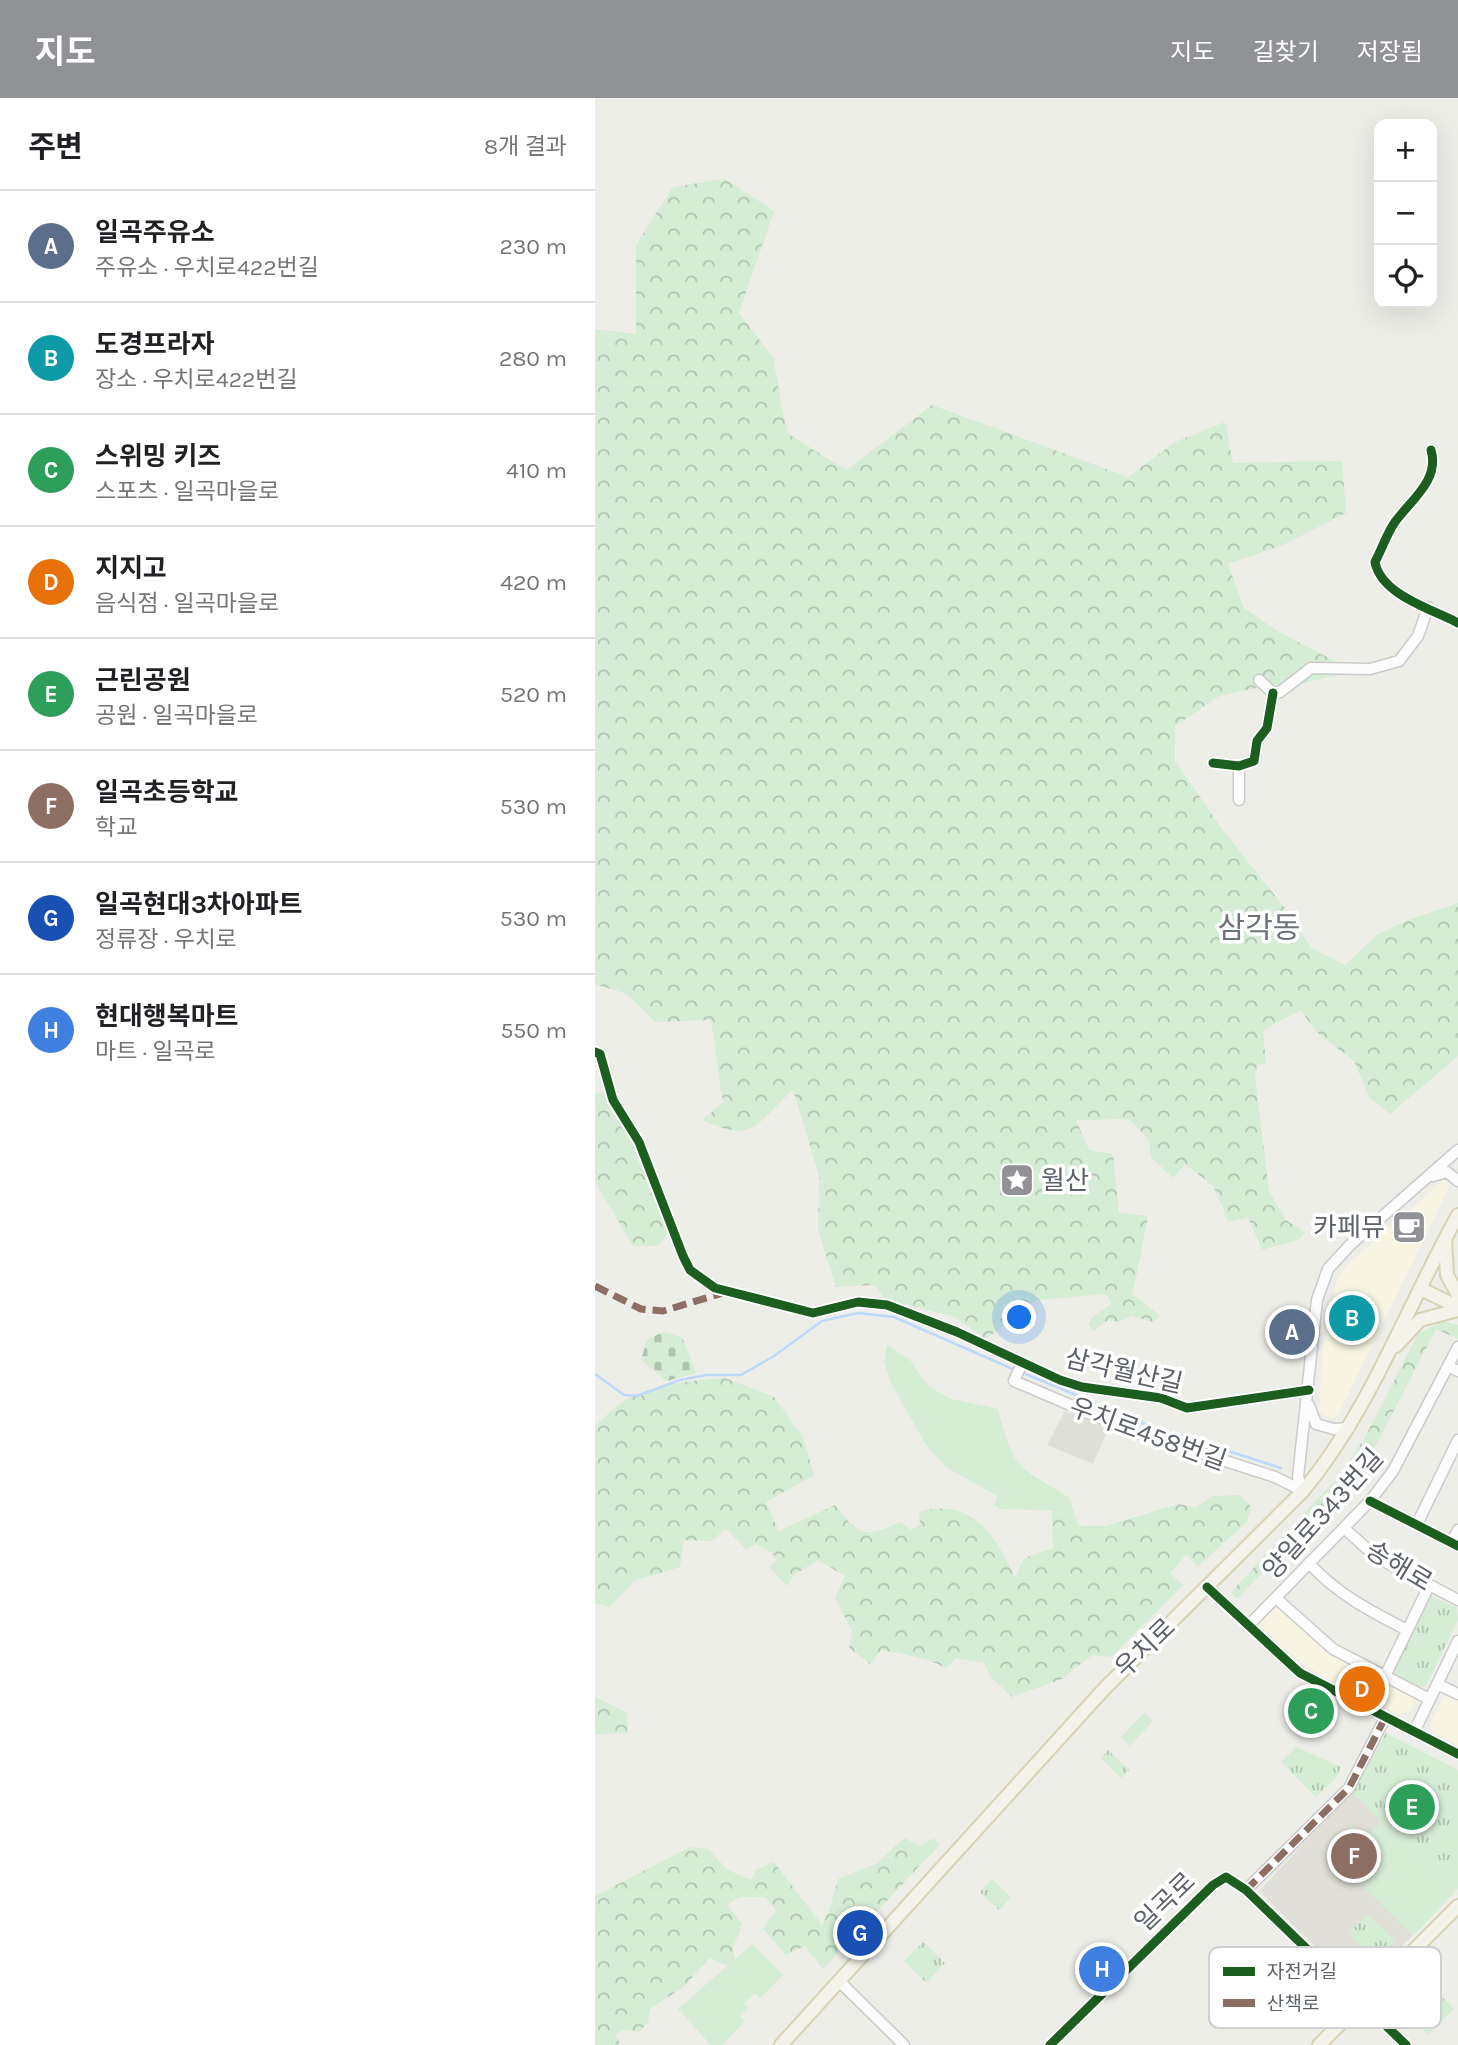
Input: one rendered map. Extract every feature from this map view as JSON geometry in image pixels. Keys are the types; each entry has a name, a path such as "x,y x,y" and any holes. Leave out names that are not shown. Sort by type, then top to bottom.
{"main road":[{"name":"우치로","path":"781,2045 1085,1708 1303,1491 1349,1428 1458,1215"},
{"path":"1445,1238 1447,1275 1458,1295"},
{"path":"1421,1289 1458,1308"},
{"path":"1390,1351 1420,1320 1458,1308"},
{"path":"1417,1947 1458,1906"},
{"path":"1319,2045 1336,2028"}],"street":[{"path":"1431,450 1434,461 1428,480 1394,523 1375,562 1385,581 1458,623"},
{"path":"1259,680 1273,692 1280,692 1311,668 1370,669 1399,661 1418,636 1428,607"},
{"path":"1213,763 1239,766 1254,761 1257,741 1267,728 1273,692"},
{"path":"1239,766 1239,800"},
{"name":"삼각월산길","path":"595,1052 600,1054 613,1100 639,1142 683,1256 691,1270 715,1288 813,1313 873,1302 933,1322 1082,1387 1141,1394 1187,1408 1308,1394"},
{"path":"1303,1491 1299,1477 1317,1300 1328,1269 1350,1245 1458,1150"},
{"path":"1429,1177 1447,1172 1458,1181"},
{"name":"양일로343번길","path":"1248,1626 1370,1501 1407,1448 1453,1369 1458,1347"},
{"name":"우치로458번길","path":"1023,1363 1014,1381 1129,1430 1275,1477 1303,1491"},
{"path":"1308,1394 1316,1424 1334,1429 1349,1428"},
{"path":"1417,1524 1458,1440"},
{"name":"송해로","path":"1370,1501 1455,1545"},
{"name":"송해로","path":"1344,1528 1376,1557 1458,1600"},
{"path":"1455,1545 1458,1530"},
{"name":"양일로343번길","path":"1309,1563 1333,1588 1360,1606 1407,1630"},
{"path":"1385,1676 1429,1586"},
{"path":"1207,1587 1300,1673 1458,1754"},
{"path":"1276,1598 1333,1649 1429,1699"},
{"path":"1414,1732 1458,1641"},
{"path":"1437,1684 1458,1694"},
{"path":"1305,1947 1246,1890 1349,1788 1385,1718"},
{"name":"일곡로","path":"1050,2045 1213,1885 1226,1877 1246,1890"},
{"path":"839,1981 904,2045"},
{"path":"1389,2028 1406,2045"}],"shaded area":[{"path":"1444,1180 1450,1185 1339,1413 1333,1418 1323,1415 1319,1411 1323,1349 1337,1279 1348,1264"},
{"path":"1065,1411 1109,1427 1093,1464 1047,1445"},
{"path":"1278,1607 1330,1653 1414,1696 1411,1710 1399,1714 1334,1683 1300,1662 1259,1625 1261,1617 1270,1608"},
{"path":"1449,1695 1458,1700 1458,1746 1433,1733 1430,1725 1443,1698"},
{"path":"1352,1792 1454,1893 1401,1947 1316,1947 1259,1891"}],"green space":[{"path":"725,179 774,211 739,313 773,358 787,433 846,470 932,405 1128,477 1175,442 1225,422 1233,463 1342,461 1346,513 1283,545 1228,564 1244,608 1281,633 1354,671 1299,684 1261,687 1219,696 1175,726 1175,761 1222,829 1293,918 1311,948 1345,965 1378,934 1458,903 1458,1056 1390,1114 1369,1097 1354,1061 1315,1031 1301,1010 1263,1030 1266,1064 1257,1065 1255,1076 1269,1191 1286,1220 1305,1232 1298,1240 1262,1250 1248,1217 1229,1222 1213,1186 1185,1164 1173,1178 1151,1157 1149,1140 1129,1119 1076,1120 1089,1150 1113,1154 1119,1213 1148,1216 1133,1294 1160,1316 1152,1322 1132,1316 1118,1322 1108,1320 1094,1331 1088,1325 1092,1317 1111,1304 1107,1294 1037,1300 986,1339 952,1316 886,1300 874,1285 836,1287 818,1229 819,1176 793,1090 763,1120 745,1130 720,1127 702,1120 723,1103 711,1020 655,1022 627,994 595,984 595,329 636,334 636,245 673,187"},
{"path":"604,1092 632,1135 637,1157 668,1233 658,1246 633,1246 595,1182 595,1093"},
{"path":"1443,1321 1458,1325 1458,1339 1436,1329 1375,1447 1348,1485 1237,1599 1232,1594 1233,1590 1339,1476 1364,1439 1418,1334"},
{"path":"663,1332 682,1337 696,1373 667,1381 641,1360 647,1340"},
{"path":"887,1345 910,1360 928,1386 951,1399 998,1409 1014,1456 1029,1473 1070,1498 1075,1517 1052,1511 1000,1509 994,1505 997,1496 946,1467 926,1445 891,1383 884,1362"},
{"path":"725,1378 774,1397 803,1437 814,1475 766,1502 779,1531 835,1505 857,1529 864,1532 879,1531 901,1522 911,1530 920,1525 919,1512 954,1510 980,1523 990,1534 1015,1578 1024,1558 1053,1548 1052,1511 1075,1517 1079,1526 1106,1526 1178,1504 1196,1507 1212,1496 1240,1495 1251,1507 1247,1522 1198,1566 1186,1555 1170,1573 1183,1585 1111,1657 1092,1655 1062,1679 1012,1697 991,1677 984,1663 956,1658 946,1668 926,1659 881,1650 870,1664 849,1648 852,1631 835,1598 845,1576 818,1560 794,1575 787,1586 769,1567 777,1560 771,1552 755,1544 746,1549 726,1529 711,1541 684,1540 680,1567 634,1581 610,1607 595,1603 595,1426 620,1403 635,1395 660,1387"},
{"path":"1432,1596 1457,1608 1458,1620 1426,1686 1419,1688 1394,1676 1392,1670 1426,1599"},
{"path":"595,1697 626,1712 628,1733 595,1735"},
{"path":"1144,1713 1153,1721 1130,1746 1121,1737"},
{"path":"1386,1733 1458,1770 1458,1888 1454,1893 1352,1792"},
{"path":"1296,1747 1341,1767 1336,1778 1316,1797 1281,1762"},
{"path":"1108,1750 1129,1770 1121,1778 1101,1758"},
{"path":"1381,1822 1454,1893 1413,1936 1340,1864"},
{"path":"1352,1825 1359,1832 1333,1859 1325,1852"},
{"path":"904,1838 921,1846 934,1838 939,1845 823,1969 805,1946 786,1955 763,1929 776,1910 765,1897 739,1897 727,1905 742,1924 733,1948 735,1959 727,1966 709,1958 685,1986 650,2009 648,2022 639,2032 623,2030 615,2035 621,2045 595,2045 595,1896 690,1847 708,1849 728,1870 751,1880 756,1870 774,1862 822,1925 838,1879 876,1864"},
{"path":"992,1879 1011,1897 999,1910 980,1892"},
{"path":"1368,1914 1395,1941 1389,1947 1363,1947 1349,1933"},
{"path":"923,1942 945,1963 926,1983 904,1961"},
{"path":"752,1944 783,1975 760,1998 755,1993 744,2003 748,2008 740,2016 745,2021 722,2045 711,2045 678,2009"},
{"path":"1441,1996 1454,2009 1441,2022"},
{"path":"1421,2028 1435,2028 1428,2035"}],"waterway":[{"path":"595,1374 624,1395 637,1396 680,1380 707,1375 741,1375 774,1356 822,1321 858,1313 894,1317 1015,1370"},
{"path":"1021,1372 1145,1424 1281,1468"}],"marked path":[{"path":"595,1286 641,1309 663,1311 723,1293"},
{"path":"1246,1890 1349,1788 1385,1718"}],"cycle path":[{"path":"1431,450 1433,461 1428,480 1392,526 1375,562 1379,574 1397,592 1458,623"},
{"path":"1213,763 1239,766 1254,761 1257,741 1267,728 1273,693"},
{"path":"595,1052 600,1054 613,1100 639,1142 690,1270 715,1288 813,1313 858,1302 887,1305 957,1332 1060,1380 1082,1387 1161,1398 1187,1408 1309,1390"},
{"path":"1370,1501 1458,1546"},
{"path":"1207,1587 1300,1673 1458,1754"},
{"path":"1050,2045 1213,1885 1226,1877 1246,1890 1305,1947"},
{"path":"1388,2028 1406,2045"}],"place":[{"name":"월산","path":"1017,1180"},
{"name":"카페뮤","path":"1409,1227"},
{"name":"도경프라자","path":"1352,1318"},
{"name":"일곡주유소","path":"1292,1332"},
{"name":"지지고","path":"1362,1689"},
{"name":"스위밍 키즈","path":"1311,1711"},
{"name":"근린공원","path":"1412,1807"},
{"name":"일곡초등학교","path":"1354,1856"},
{"name":"일곡현대3차아파트","path":"860,1933"},
{"name":"현대행복마트","path":"1102,1969"}],"district":[{"name":"삼각동","path":"1259,928"}]}
